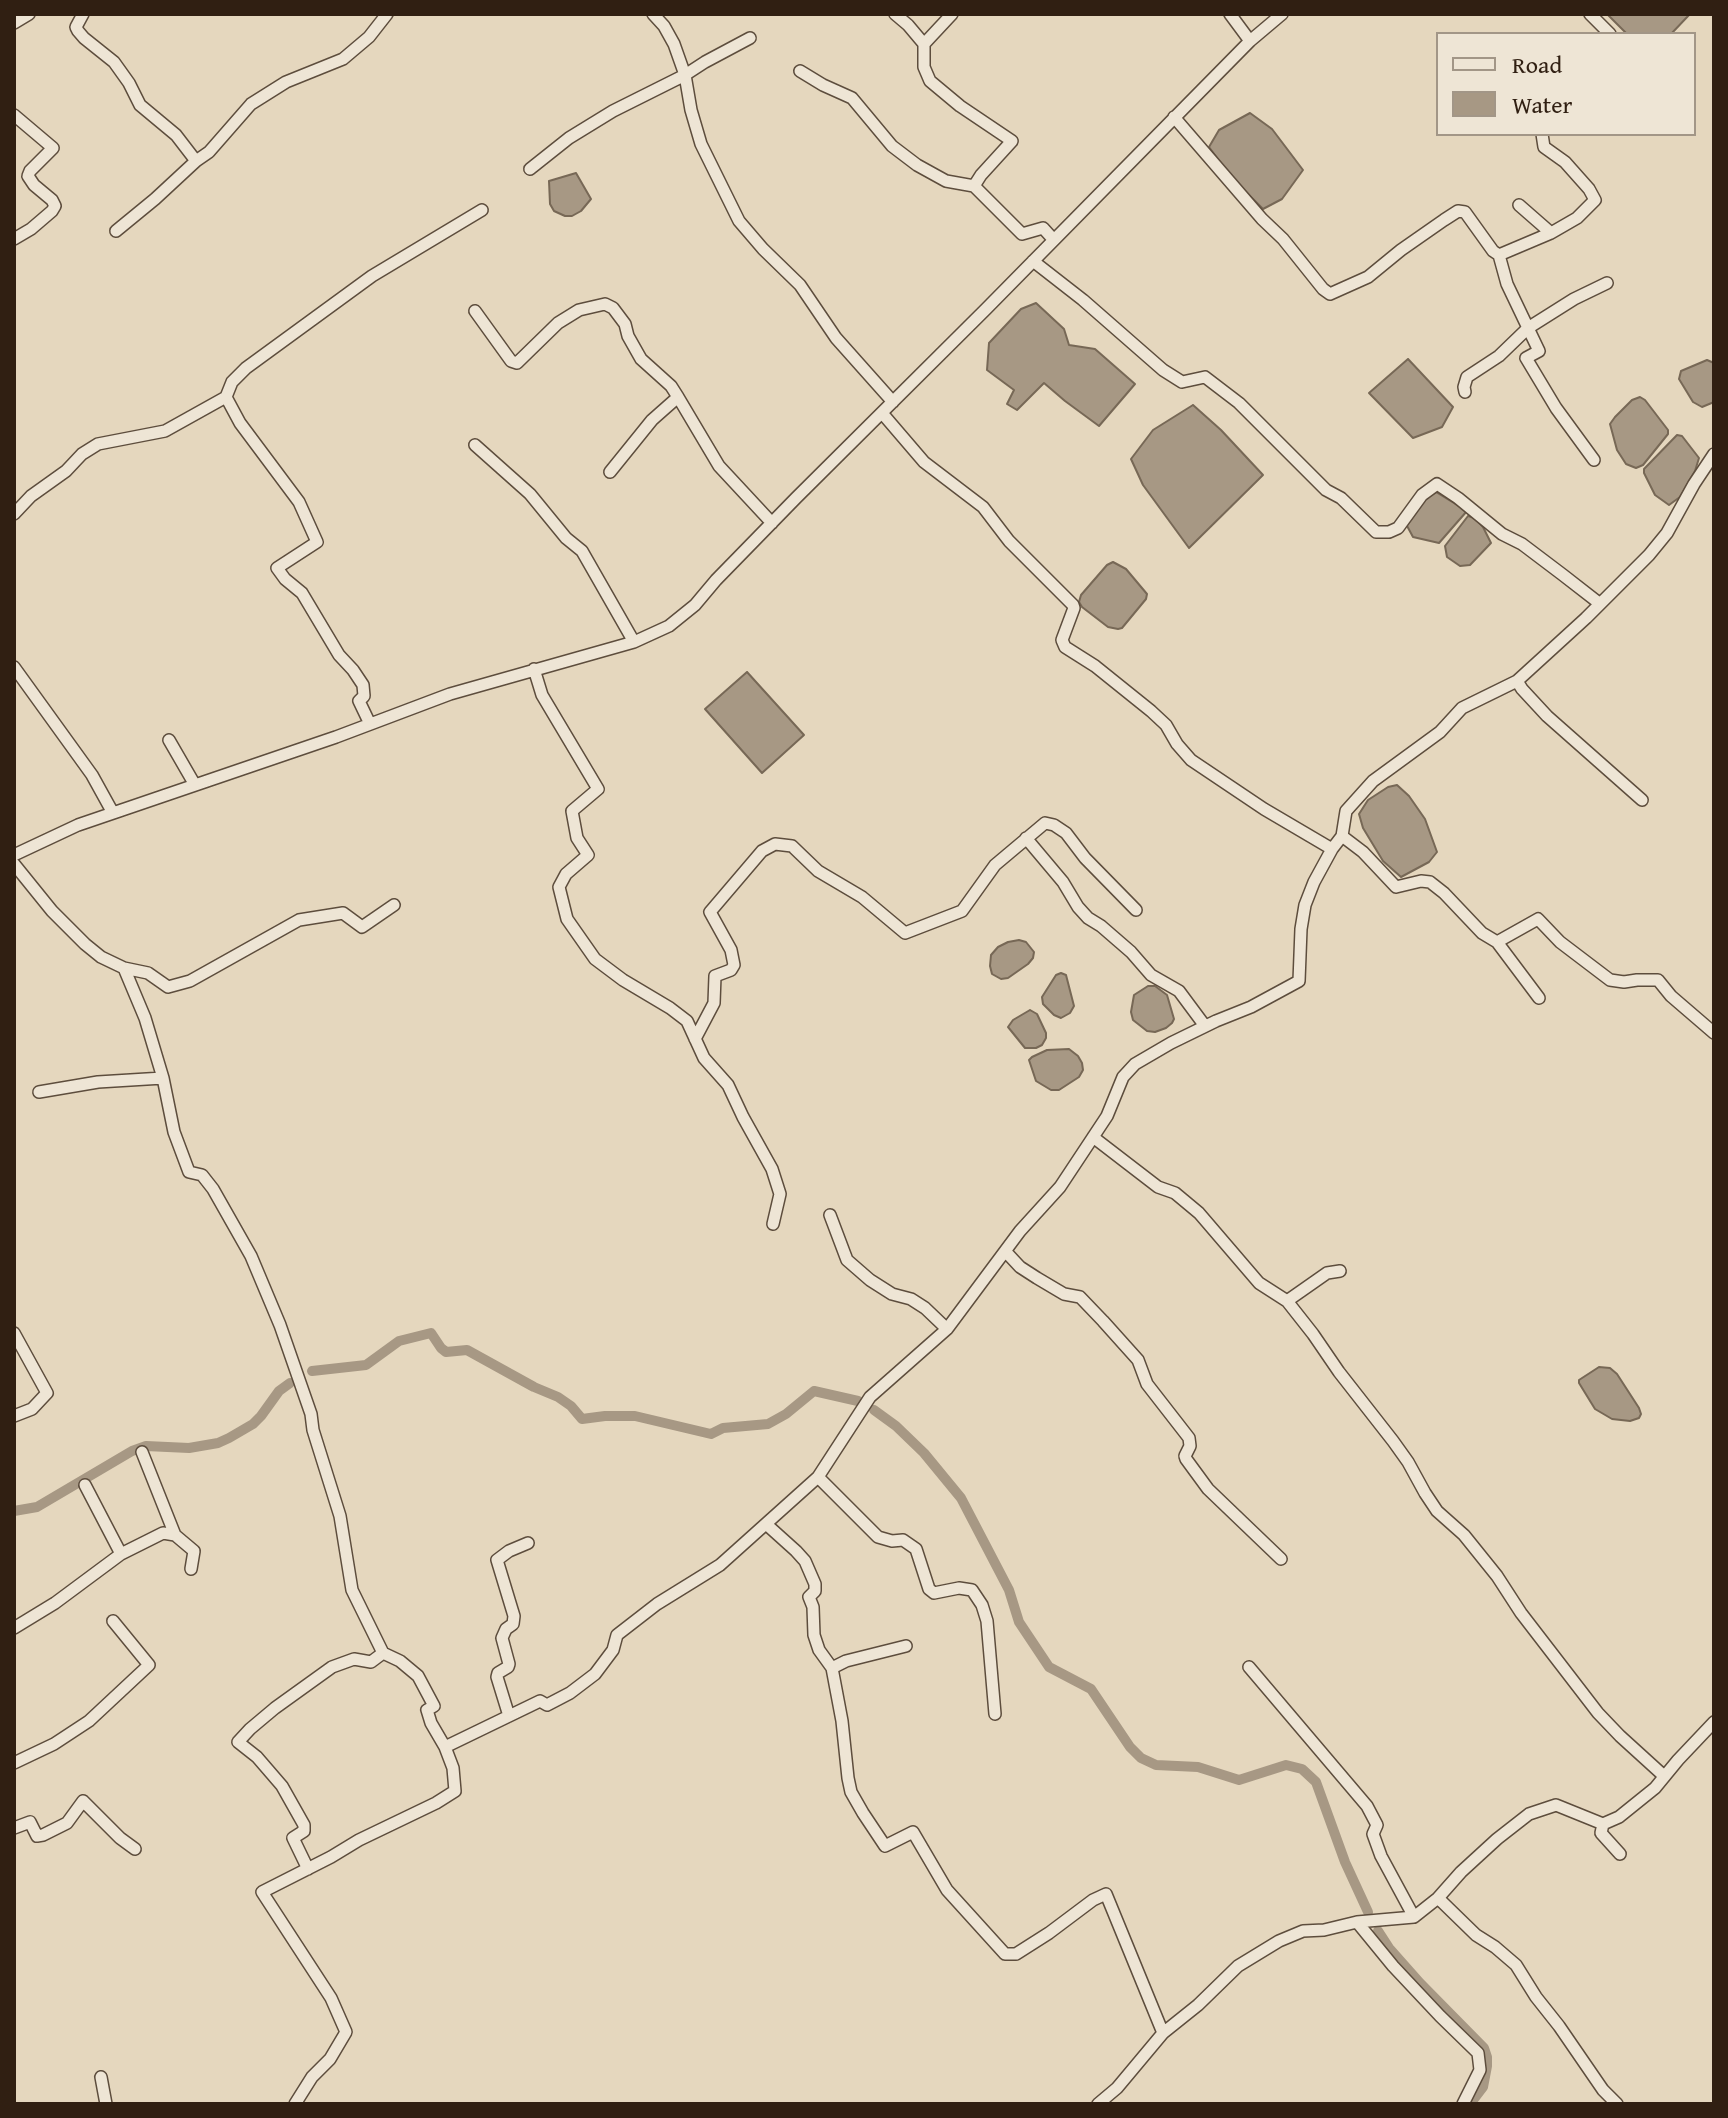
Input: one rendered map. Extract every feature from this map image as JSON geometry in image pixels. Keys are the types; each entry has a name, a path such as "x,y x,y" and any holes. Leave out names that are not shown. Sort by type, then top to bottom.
{"street":[{"path":"14,23 29,14"},
{"path":"83,14 76,27 78,31 114,62 140,105 176,135 196,161"},
{"path":"116,231 209,152 251,104 286,82 343,59 369,37 387,14"},
{"path":"653,14 674,44 685,75 701,144 739,221 800,285 836,338 893,402"},
{"path":"895,14 924,44 924,67 930,81 960,106 1012,141 974,186"},
{"path":"924,44 952,14"},
{"path":"1230,14 1250,41"},
{"path":"14,855 78,825 450,694 634,642 669,626 695,605 716,580 1174,117 1250,41 1282,14"},
{"path":"1590,14 1608,32"},
{"path":"530,169 569,138 613,111 750,38"},
{"path":"800,71 852,98 892,146 917,165 946,181 974,186 1022,234 1043,228 1053,239"},
{"path":"14,115 53,148 28,176 55,206 31,229 14,239"},
{"path":"1174,117 1330,294 1368,277 1458,211 1465,212 1499,255 1507,284 1539,351 1526,358 1556,408 1594,460"},
{"path":"1499,255 1551,233 1577,218 1595,200 1565,162 1544,147 1542,136"},
{"path":"1519,205 1551,233"},
{"path":"14,514 31,496 98,444 165,431 226,397 232,382 246,368 372,276 482,210"},
{"path":"1033,261 1163,370 1182,382 1205,377 1239,403 1326,490 1341,498 1376,532 1398,528 1422,495 1437,484 1599,603"},
{"path":"1465,392 1467,377 1499,356 1528,328 1574,299 1607,283"},
{"path":"475,311 511,361 517,363 558,323 579,310 605,304 613,308 625,324 641,359 671,386 719,466 772,523"},
{"path":"226,397 240,423 299,502 317,542 277,568 302,593 339,655 363,685 364,696 359,701 370,724"},
{"path":"610,472 652,420 678,397"},
{"path":"882,413 924,462 983,507 1009,541 1073,605 1062,640 1065,647 1095,666 1151,711 1166,725 1191,760 1264,809 1332,849"},
{"path":"475,445 530,494 566,538 582,551 634,642"},
{"path":"445,1747 540,1701 547,1705 582,1684 595,1674 613,1650 617,1635 657,1604 720,1565 818,1477 870,1397 947,1329 1020,1231 1060,1187 1107,1116 1123,1077 1135,1064 1299,981 1305,905 1314,882 1342,836 1346,811 1373,781 1440,732 1462,708 1517,681 1586,618 1667,533 1714,454"},
{"path":"14,667 92,775 113,813"},
{"path":"534,669 542,695 598,788 572,811 577,838 588,855 566,874 559,887 567,919 595,959 687,1021 704,1058 728,1085 772,1169 780,1194 773,1224"},
{"path":"1517,681 1547,716 1642,800"},
{"path":"169,740 195,785"},
{"path":"695,1039 714,1003 715,976 731,970 734,965 731,950 710,912 762,851 783,843 792,846 818,871 862,897 905,933 962,911 995,865 1045,823 1066,833 1093,867 1136,910"},
{"path":"1342,836 1363,852 1396,887 1430,882 1444,893 1482,933 1497,942 1539,998"},
{"path":"1026,838 1088,918 1131,952 1151,975 1179,991 1205,1026"},
{"path":"14,864 52,911 101,957 124,968 148,973 168,987 190,981 299,920 343,913 362,927 394,905"},
{"path":"1497,942 1538,919 1560,942 1610,980 1658,980 1671,996 1714,1033"},
{"path":"124,968 145,1018 172,1122 189,1172 202,1175 213,1189 251,1256 280,1325 311,1414 313,1430 340,1516 352,1590 383,1653 400,1661 418,1676 434,1706 427,1710 431,1723 453,1768 455,1791 262,1892 331,1998 346,2032 330,2059 312,2077 295,2104"},
{"path":"39,1092 98,1082 163,1078"},
{"path":"1093,1137 1158,1187 1175,1193 1199,1213 1259,1283 1287,1301 1408,1462 1437,1511 1464,1535 1497,1576 1521,1613 1598,1713 1664,1776"},
{"path":"830,1215 847,1260 892,1294 911,1299 925,1308 947,1329"},
{"path":"1006,1252 1020,1267 1037,1278 1064,1294 1080,1297 1138,1360 1147,1384 1189,1438 1186,1459 1208,1489 1281,1559"},
{"path":"1287,1301 1327,1273 1340,1271"},
{"path":"14,1333 47,1393 32,1409 14,1416"},
{"path":"142,1452 175,1535 194,1551 191,1569"},
{"path":"818,1477 878,1537 903,1540 916,1549 929,1589 934,1593 959,1588 972,1590 982,1605 987,1621 995,1714"},
{"path":"85,1485 121,1554"},
{"path":"766,1524 805,1561 815,1584 815,1591 809,1597 813,1607 814,1635 819,1650 832,1668 851,1792 885,1846 913,1832 947,1890 1005,1954 1016,1954 1106,1894 1163,2033"},
{"path":"14,1628 55,1603 121,1554 163,1533 175,1535"},
{"path":"509,1716 497,1677 509,1664 502,1638 506,1629 513,1624 514,1616 497,1560 528,1543"},
{"path":"14,1763 54,1744 89,1721 149,1665 113,1621"},
{"path":"832,1668 846,1661 906,1646"},
{"path":"308,1869 293,1838 304,1831 304,1825 282,1786 257,1757 238,1742 275,1708 332,1667 354,1659 371,1662 383,1653"},
{"path":"1249,1667 1367,1806 1377,1825 1373,1834 1381,1856 1414,1917"},
{"path":"1098,2104 1117,2088 1163,2033 1198,2005 1238,1966 1279,1941 1303,1931 1414,1917 1438,1898 1497,1839 1529,1814 1556,1805 1603,1824 1619,1817 1655,1788 1714,1722"},
{"path":"14,1828 30,1822 37,1836 43,1835 67,1823 83,1801 135,1849"},
{"path":"1603,1824 1601,1833 1620,1854"},
{"path":"1438,1898 1476,1935 1516,1965 1603,2090 1617,2104"},
{"path":"1357,1922 1393,1966 1478,2053 1480,2070 1463,2104"},
{"path":"101,2077 106,2104"}],"water":[{"path":"1607,14 1690,14 1673,32 1625,32"},
{"path":"1250,113 1272,129 1303,170 1282,199 1263,209 1232,178 1209,147 1219,130"},
{"path":"576,173 591,199 581,211 565,216 554,211 550,204 549,181"},
{"path":"1036,303 1064,329 1069,345 1095,349 1135,384 1099,426 1044,383 1017,410 1007,404 1014,390 987,370 989,343 1021,309"},
{"path":"1408,359 1453,407 1442,427 1413,438 1369,393"},
{"path":"1707,360 1714,363 1714,402 1702,407 1693,402 1679,379 1681,371"},
{"path":"1640,397 1668,430 1668,434 1643,465 1636,468 1626,464 1617,450 1610,424 1632,400"},
{"path":"1193,405 1263,475 1189,548 1143,485 1131,459 1153,430"},
{"path":"1677,435 1682,436 1699,458 1680,497 1669,505 1655,495 1644,469"},
{"path":"1436,492 1467,511 1439,543 1413,537 1406,524 1418,504"},
{"path":"1468,516 1475,518 1483,527 1491,543 1470,565 1460,566 1447,557 1445,546"},
{"path":"1113,562 1126,569 1147,594 1122,628 1118,629 1108,627 1079,602 1081,595"},
{"path":"747,672 804,735 762,773 705,709"},
{"path":"1397,785 1425,819 1437,852 1429,862 1401,877 1383,861 1363,828 1359,814 1368,800"},
{"path":"1019,940 1026,942 1034,952 1033,958 1008,978 1001,979 992,974 991,955 998,947"},
{"path":"1056,975 1066,975 1074,1006 1070,1013 1061,1018 1043,1004 1042,997"},
{"path":"1148,986 1155,986 1167,995 1174,1019 1166,1028 1155,1032 1147,1031 1133,1020 1131,1012 1134,995"},
{"path":"1030,1010 1037,1014 1046,1033 1042,1045 1036,1048 1025,1048 1008,1027 1013,1020"},
{"path":"1069,1049 1082,1063 1083,1070 1079,1077 1059,1090 1051,1090 1036,1081 1029,1060 1032,1057 1047,1050"},
{"path":"1599,1367 1610,1368 1617,1374 1639,1408 1639,1418 1630,1421 1612,1419 1595,1409 1579,1380"}],"waterway":[{"path":"312,1371 366,1365 399,1341 431,1333 446,1352 467,1350 558,1397 582,1419 635,1416 711,1434 723,1428 768,1424 814,1391 858,1401"},
{"path":"14,1511 37,1507 132,1451 146,1446 189,1448 229,1438 253,1424 279,1391 290,1383"},
{"path":"874,1410 924,1453 961,1498 1009,1590 1019,1622 1049,1667 1091,1689 1130,1747 1141,1758 1156,1765 1198,1767 1239,1780 1286,1765 1302,1769 1316,1782 1345,1862 1368,1912"},
{"path":"1378,1931 1420,1983 1484,2048 1487,2066 1483,2087 1470,2104"}]}
